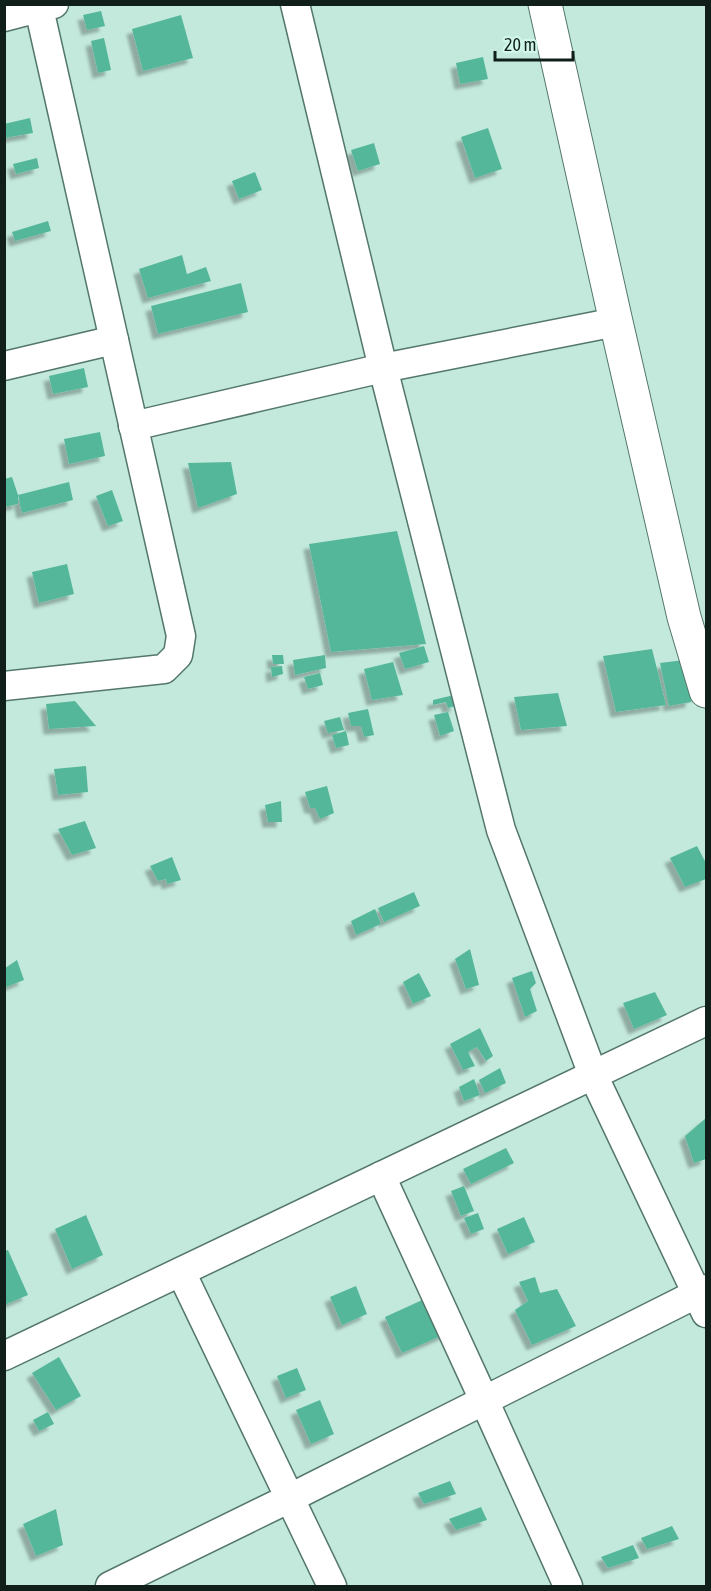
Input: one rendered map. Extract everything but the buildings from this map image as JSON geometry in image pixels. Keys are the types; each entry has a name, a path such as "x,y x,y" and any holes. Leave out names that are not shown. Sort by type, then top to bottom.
{"main road":[{"path":"545,4 684,617 706,691"}],"street":[{"path":"110,1587 484,1400 703,1299 593,1075 501,830 383,368 295,4"},
{"path":"4,17 44,6 114,340 181,636 178,655 164,669 4,686"},
{"path":"134,426 383,368 616,322"},
{"path":"4,366 114,340"},
{"path":"4,1356 706,1021"},
{"path":"381,1176 568,1587"},
{"path":"182,1272 332,1587"}]}
